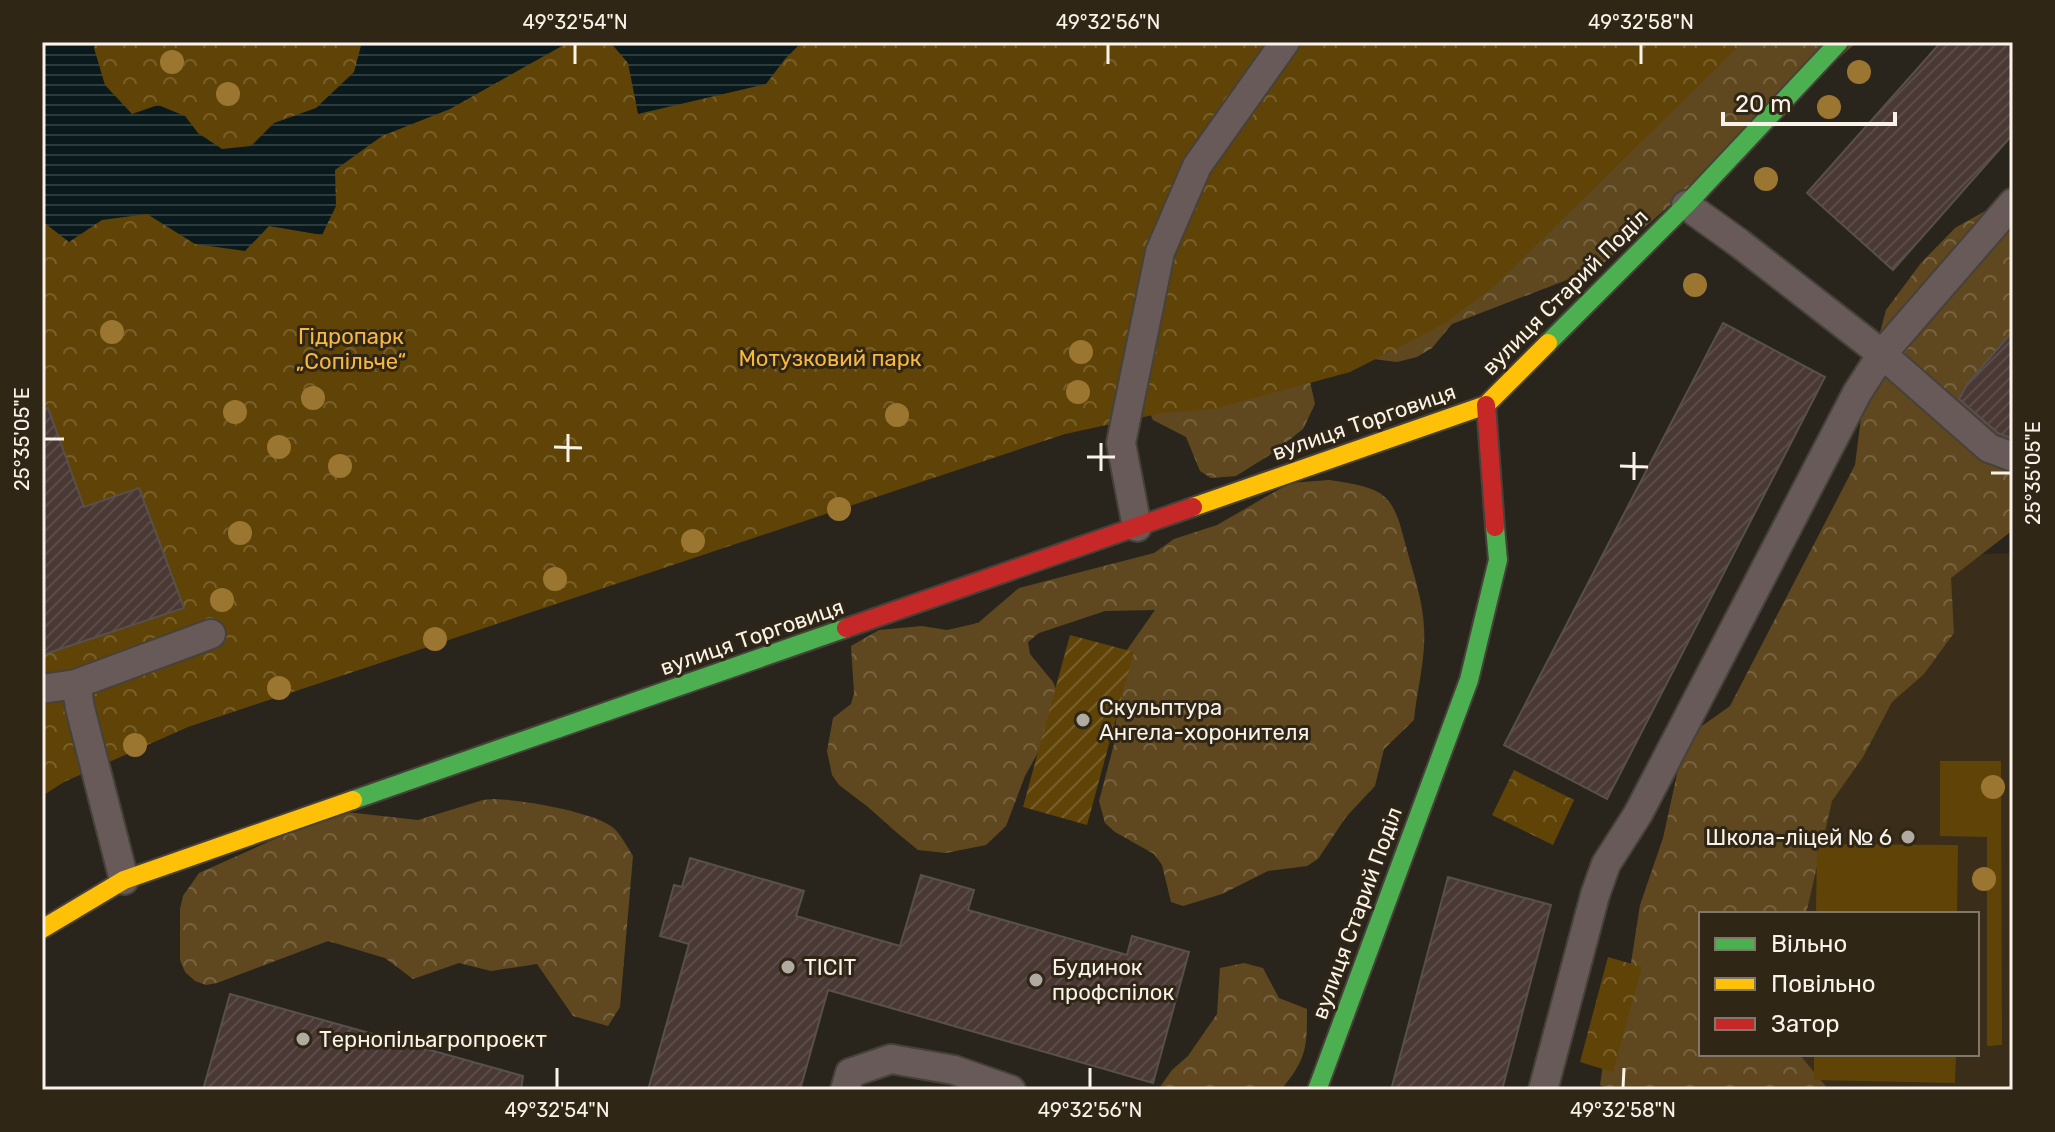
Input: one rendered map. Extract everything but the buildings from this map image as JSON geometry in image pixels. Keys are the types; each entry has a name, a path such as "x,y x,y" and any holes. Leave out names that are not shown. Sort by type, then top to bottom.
{"main road":[{"name":"вулиця Старий Поділ","path":"1317,1090 1469,680 1498,560 1486,405 1686,205 1839,42"},
{"name":"вулиця Торговиця","path":"42,929 124,880 1486,405"}],"lane":[{"path":"1137,527 1121,443 1160,252 1197,166 1285,42"},
{"path":"1543,1090 1606,864 1638,814 1857,393 1882,354 2013,203"},
{"path":"1686,205 1882,354 1989,448 2013,457"},
{"path":"42,689 76,684 211,634"},
{"path":"76,684 124,880"},
{"path":"845,1090 850,1073 891,1059 954,1070 1011,1090"}],"shaded area":[{"path":"42,42 96,42 94,48 105,85 132,114 158,105 185,116 198,133 222,149 251,146 274,123 316,108 354,72 362,42 569,42 450,109 382,136 335,170 336,206 322,235 269,226 245,251 195,244 147,214 102,220 69,242 42,221"},
{"path":"610,42 802,42 766,84 638,114 628,63"},
{"name":"Школа-ліцей № 6","path":"2013,553 2013,1090 1776,1090 1732,1056 1979,1056 1979,912 1777,912 1828,760 1959,557"}],"green space":[{"name":"Гідропарк „Сопільче“","path":"42,42 1743,42 1495,286 1444,324 1350,372 1214,409 1162,413 1065,434 188,727 64,782 42,796"},
{"path":"1471,42 1857,42 1598,268 1452,324 1432,348 1417,357 1397,362 1303,350 1315,404 1303,429 1273,453 1236,476 1211,478 1200,471 1186,437 1153,420 1138,388"},
{"path":"2013,209 2013,530 1951,578 1954,633 1924,674 1892,702 1863,757 1832,801 1806,912 1699,912 1699,1056 1801,1056 1829,1090 1609,1090 1600,1085 1610,1019 1631,963 1640,905 1663,838 1685,738 1730,706 1855,465 1865,387 1886,310 1921,263 1955,228 1985,211"},
{"path":"1329,480 1360,485 1382,494 1394,510 1420,598 1424,651 1414,720 1384,749 1375,786 1346,817 1318,859 1307,866 1268,871 1222,894 1183,906 1171,902 1162,865 1154,854 1105,823 1099,801 1114,744 1122,657 1155,610 1105,611 1039,633 1028,642 1030,654 1058,693 1057,718 1025,776 1006,826 986,845 946,853 918,850 839,785 832,775 827,751 833,718 851,704 854,693 851,646 879,630 922,626 947,630 978,623 1019,588 1154,553 1174,539 1217,525 1290,483"},
{"path":"1070,635 1134,652 1087,825 1023,807"},
{"path":"1940,761 2001,761 2002,1045 1987,1046 1987,837 1940,836"},
{"path":"1514,770 1574,800 1553,845 1492,815"},
{"path":"495,799 555,807 601,821 617,832 633,856 620,1007 608,1026 573,1016 537,964 491,971 459,963 413,979 385,958 328,941 217,983 206,985 185,972 180,960 180,909 183,896 199,873 337,811 418,820"},
{"path":"1817,844 1958,845 1957,912 1816,912"},
{"path":"1608,957 1642,967 1613,1072 1580,1062"},
{"path":"1244,963 1263,968 1279,998 1307,1009 1304,1052 1290,1079 1281,1090 1158,1090 1172,1070 1188,1056 1217,1014 1220,968"},
{"path":"1814,1056 1956,1056 1955,1083 1814,1080"}],"traffic: fast":[{"path":"1548,343 1686,205 1839,42"},
{"path":"1317,1090 1469,680 1498,560 1495,527"},
{"path":"353,800 846,628"}],"traffic: slow":[{"path":"1193,507 1486,405 1548,343"},
{"path":"42,929 124,880 353,800"}],"traffic: jam":[{"path":"1486,405 1495,527"},
{"path":"846,628 1193,507"}],"place":[{"name":"Скульптура Ангела-хоронителя","path":"1083,720"},
{"name":"Школа-ліцей № 6","path":"1908,837"},
{"name":"ТІСІТ","path":"788,967"},
{"name":"Будинок профспілок","path":"1036,980"},
{"name":"Тернопільагропроєкт","path":"303,1039"}],"park label":[{"name":"Мотузковий парк","path":"830,358"}]}
